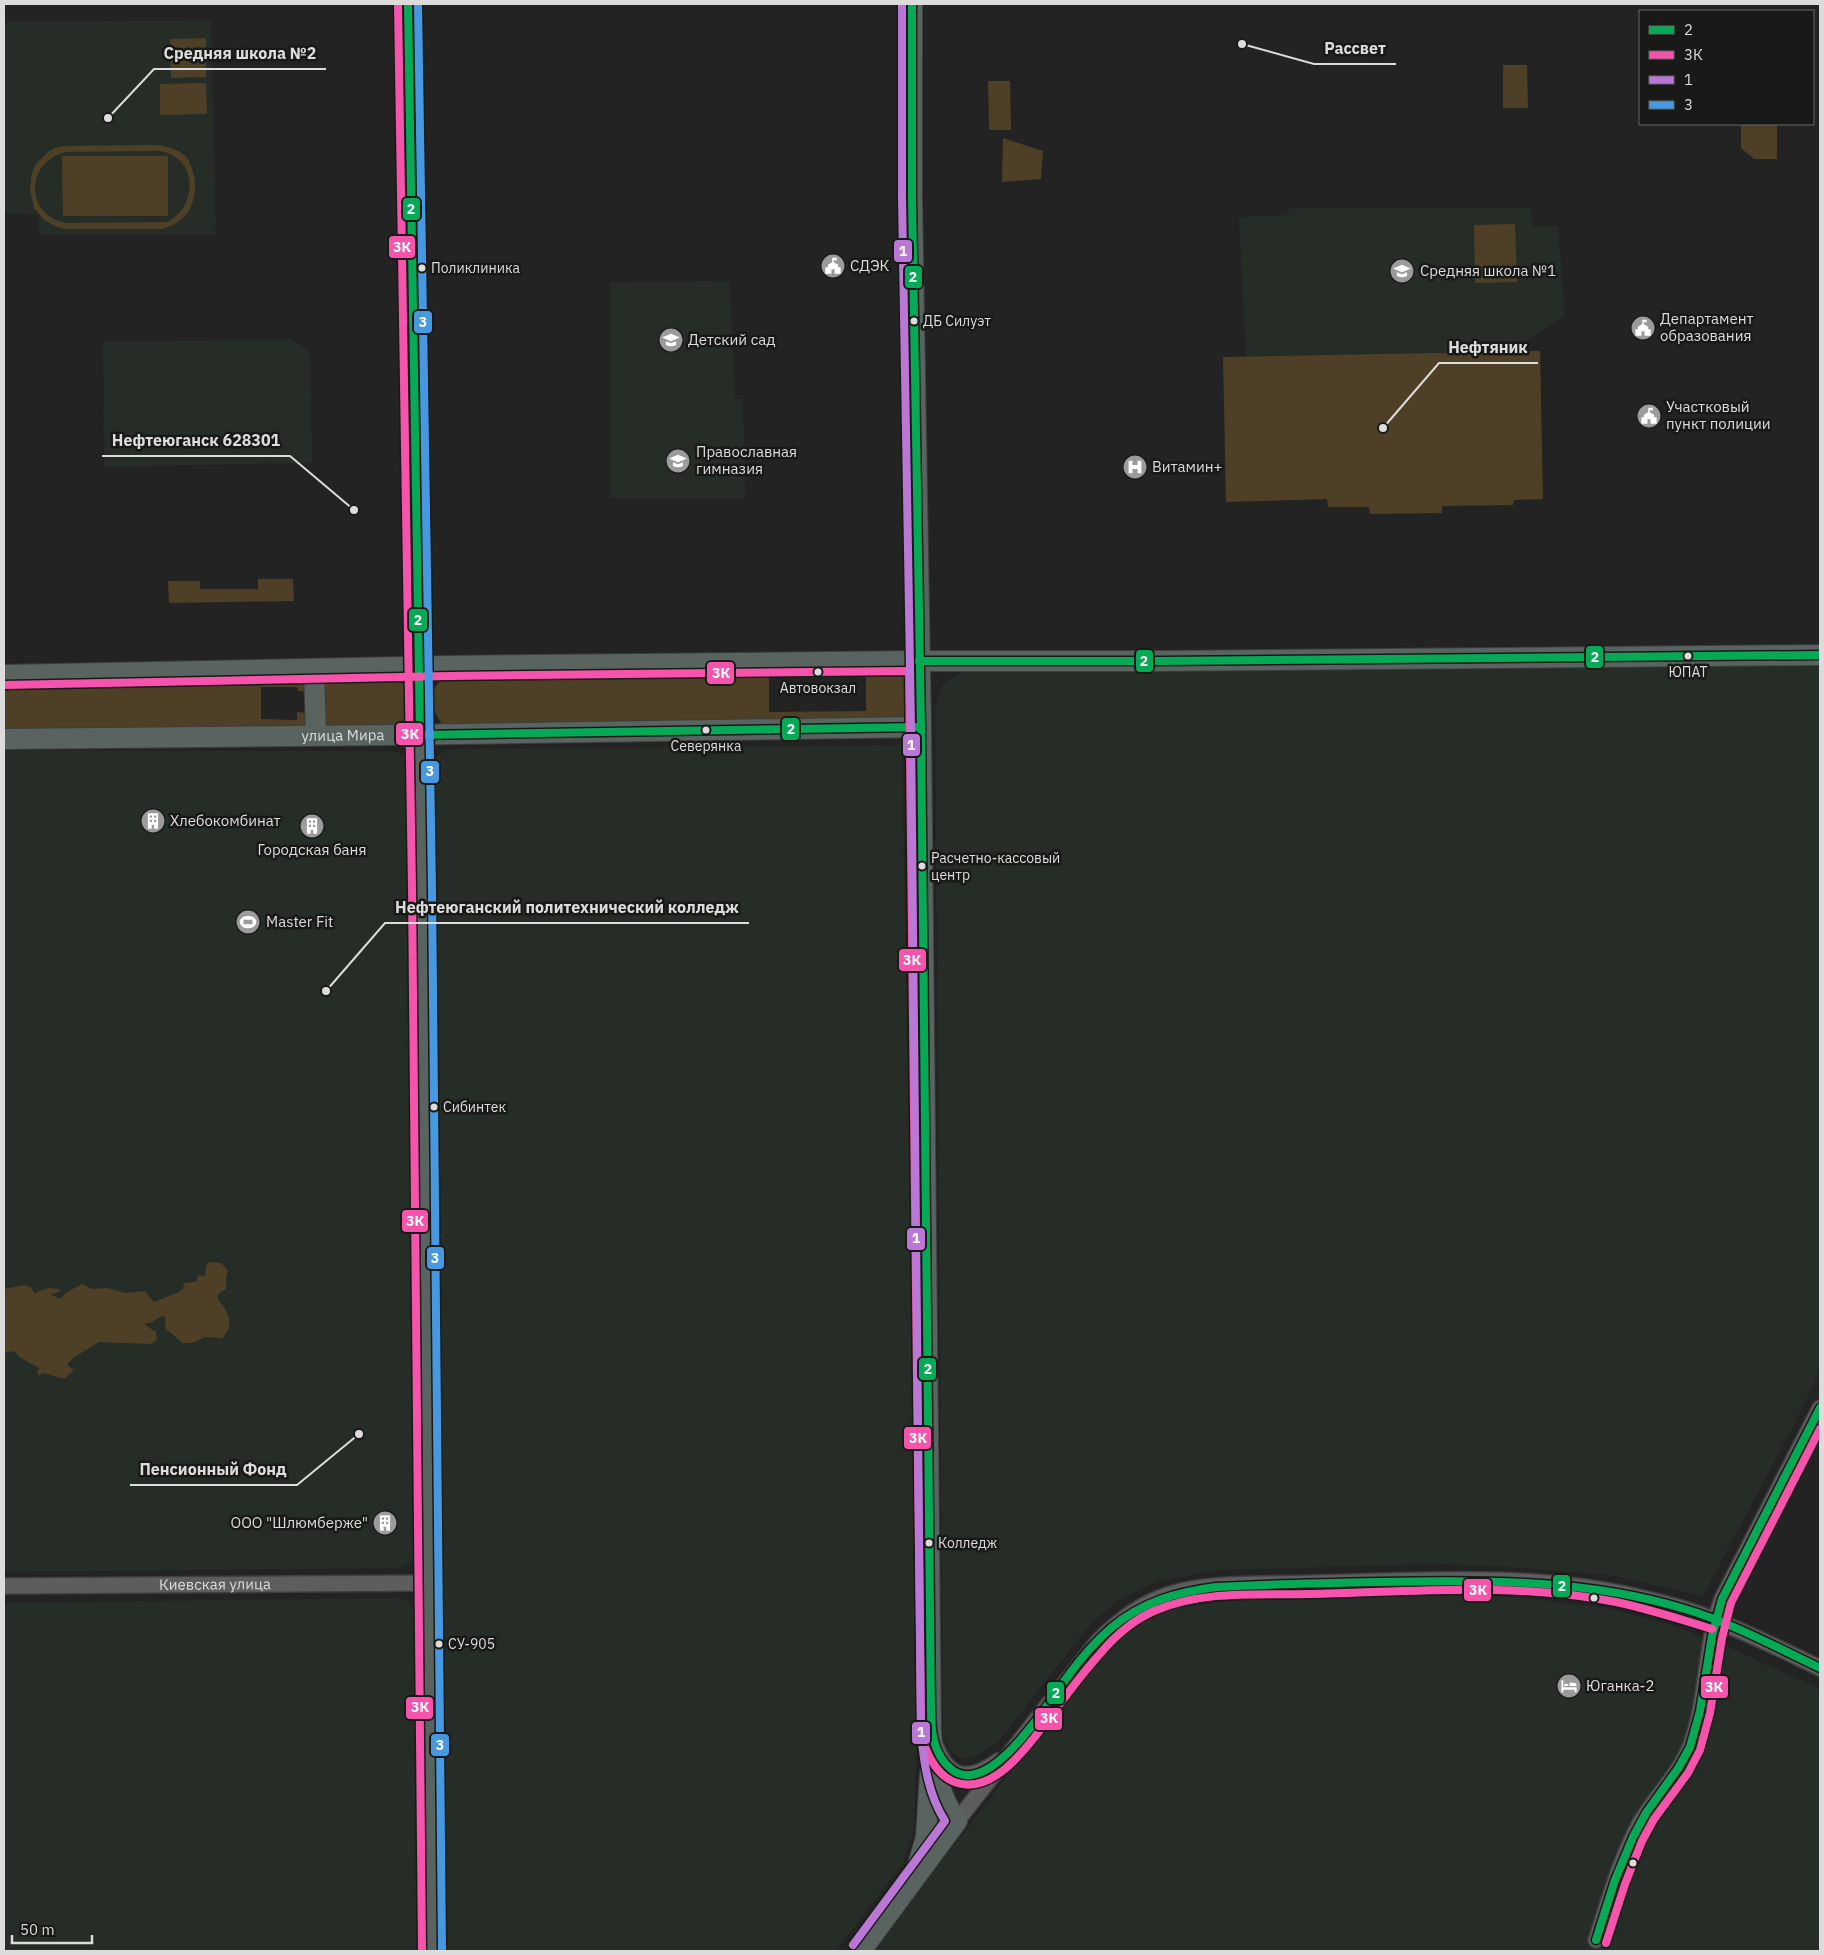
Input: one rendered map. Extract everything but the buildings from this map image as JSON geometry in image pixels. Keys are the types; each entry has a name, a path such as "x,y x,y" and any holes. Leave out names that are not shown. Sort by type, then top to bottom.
{"main road":[{"path":"408,4 420,735 432,1951"},
{"path":"911,1884 926,1837 929,1814 931,1734 921,727 912,197 912,4"},
{"path":"4,675 418,667 919,661 1161,662 1820,655"},
{"path":"314,669 316,736"},
{"name":"улица Мира","path":"4,739 921,727"},
{"path":"861,1951 957,1821 948,1809 938,1783 931,1734"}],"street":[{"path":"1596,1940 1636,1831 1678,1769 1690,1745 1702,1697 1715,1620 1727,1588 1820,1408"},
{"path":"957,1821 1089,1650 1110,1628 1152,1601 1187,1590 1258,1585 1432,1580 1530,1582 1622,1594 1684,1609 1715,1620 1820,1668"},
{"name":"Киевская улица","path":"4,1586 428,1583"},
{"path":"931,1734 939,1755 946,1765 954,1772 965,1776 985,1770 1011,1751"}],"shaded area":[{"path":"211,20 216,234 39,234 39,215 4,213 4,22"},
{"path":"206,38 206,77 171,78 170,39"},
{"path":"1503,65 1527,65 1528,108 1503,108"},
{"path":"988,81 1010,81 1011,130 989,130"},
{"path":"206,83 207,114 160,115 160,84"},
{"path":"1741,125 1777,125 1777,159 1754,159 1741,148"},
{"path":"1003,138 1043,151 1041,179 1002,182"},
{"path":"159,145 169,147 184,155 192,167 195,185 193,202 189,210 178,222 162,229 66,229 57,227 44,220 34,208 30,190 32,172 36,164 49,151 64,146","holes":["159,151 172,155 181,162 187,171 190,182 185,204 178,214 168,222 66,223 53,218 43,210 37,200 35,189 37,177 52,158 65,152"]},
{"path":"62,156 168,156 168,216 63,216"},
{"name":"Средняя школа №1","path":"1289,208 1531,208 1532,226 1558,226 1565,315 1525,342 1525,351 1246,356 1239,217 1287,215"},
{"path":"1515,224 1517,282 1475,283 1474,225"},
{"name":"Детский сад","path":"730,281 735,399 743,399 745,498 610,498 610,282"},
{"path":"291,339 310,351 312,463 104,467 103,342"},
{"path":"1540,351 1543,499 1514,500 1513,505 1442,506 1442,513 1370,514 1369,507 1328,507 1327,499 1226,502 1223,357"},
{"path":"258,579 293,579 294,601 169,603 168,581 200,581 200,589 258,589"},
{"path":"1820,664 1820,1371 1795,1423 1703,1596 1615,1576 1525,1568 1440,1564 1218,1570 1158,1581 1116,1602 1090,1625 998,1742 979,1755 964,1759 953,1754 943,1737 935,710 942,685 964,670"},
{"path":"895,670 905,677 909,687 908,712 902,718 443,725 434,710 432,702 435,688 439,682 455,674 764,671 769,676 769,712 866,711 866,674 868,671"},
{"path":"323,677 386,677 398,680 405,686 408,694 409,714 407,723 405,726 324,730"},
{"path":"307,679 305,691 298,691 297,687 261,687 261,719 297,720 297,712 308,713 307,729 4,732 4,684"},
{"path":"902,745 917,1601 917,1725 914,1831 902,1865 836,1951 446,1951 431,765 437,756 447,749"},
{"path":"4,750 393,751 404,756 408,769 416,1549 411,1562 399,1568 4,1572"},
{"path":"209,1262 221,1263 228,1270 226,1289 218,1294 218,1299 225,1309 230,1323 222,1338 205,1337 192,1343 182,1343 166,1330 165,1317 162,1316 150,1323 145,1323 145,1325 156,1332 157,1340 151,1344 99,1342 73,1358 67,1365 74,1370 64,1379 44,1373 39,1375 37,1373 39,1368 19,1357 14,1351 4,1353 4,1289 25,1285 31,1287 34,1293 49,1288 61,1289 59,1292 51,1294 61,1298 67,1292 82,1284 92,1289 108,1288 125,1293 145,1291 154,1302 179,1292 183,1289 184,1283 198,1281 199,1275 205,1276 206,1266"},
{"path":"1441,1594 1524,1598 1606,1608 1668,1624 1724,1645 1820,1689 1820,1951 871,1951 1096,1662 1132,1629 1168,1610 1223,1601"},
{"path":"398,1598 409,1601 415,1613 419,1951 4,1951 4,1603"}],"transit line":[{"name":"3К","path":"398,4 412,888 422,1951"},
{"name":"2","path":"408,4 420,735 921,727"},
{"name":"3","path":"418,4 432,888 442,1951"},
{"name":"1","path":"853,1945 945,1821 931,1789 925,1767 921,1733 911,727 902,197 902,4"},
{"name":"2","path":"912,4 912,197 921,727 931,1718 934,1742 940,1756 951,1769 966,1775 983,1771 1000,1760 1017,1743 1078,1663 1111,1628 1135,1611 1160,1600 1174,1595 1216,1587 1458,1581 1535,1584 1611,1592 1648,1599 1720,1621 1820,1668"},
{"name":"2","path":"919,661 1161,661 1820,655"},
{"name":"3К","path":"4,685 449,676 909,671 921,1733 932,1761 941,1773 952,1781 968,1785 983,1782 997,1775 1023,1751 1069,1691 1116,1636 1154,1611 1172,1604 1191,1600 1250,1594 1425,1590 1540,1592 1616,1602 1712,1629"},
{"name":"2","path":"1596,1940 1615,1880 1633,1837 1646,1813 1679,1767 1690,1747 1700,1711 1712,1636 1722,1599 1820,1408"},
{"name":"3К","path":"1606,1943 1625,1884 1642,1841 1654,1819 1688,1773 1700,1750 1710,1713 1722,1638 1731,1603 1820,1429"}],"place":[{"name":"Рассвет","path":"1242,44"},
{"name":"Средняя школа №2","path":"108,118"},
{"name":"СДЭК","path":"833,266"},
{"name":"Поликлиника","path":"422,268"},
{"name":"Средняя школа №1","path":"1402,271"},
{"name":"ДБ Силуэт","path":"914,321"},
{"name":"Департамент образования","path":"1643,328"},
{"name":"Детский сад","path":"671,340"},
{"name":"Участковый пункт полиции","path":"1649,416"},
{"name":"Нефтяник","path":"1383,428"},
{"name":"Православная гимназия","path":"678,461"},
{"name":"Витамин+","path":"1135,467"},
{"name":"Нефтеюганск 628301","path":"354,510"},
{"name":"ЮПАТ","path":"1688,656"},
{"name":"Автовокзал","path":"818,672"},
{"name":"Северянка","path":"706,730"},
{"name":"Хлебокомбинат","path":"153,821"},
{"name":"Городская баня","path":"312,826"},
{"name":"Расчетно-кассовый центр","path":"922,866"},
{"name":"Master Fit","path":"248,922"},
{"name":"Нефтеюганский политехнический колледж","path":"326,991"},
{"name":"Сибинтек","path":"434,1107"},
{"name":"Пенсионный Фонд","path":"359,1434"},
{"name":"ООО \"Шлюмберже\"","path":"385,1523"},
{"name":"Колледж","path":"929,1543"},
{"name":"СУ-905","path":"439,1644"},
{"name":"Юганка-2","path":"1569,1686"}]}
